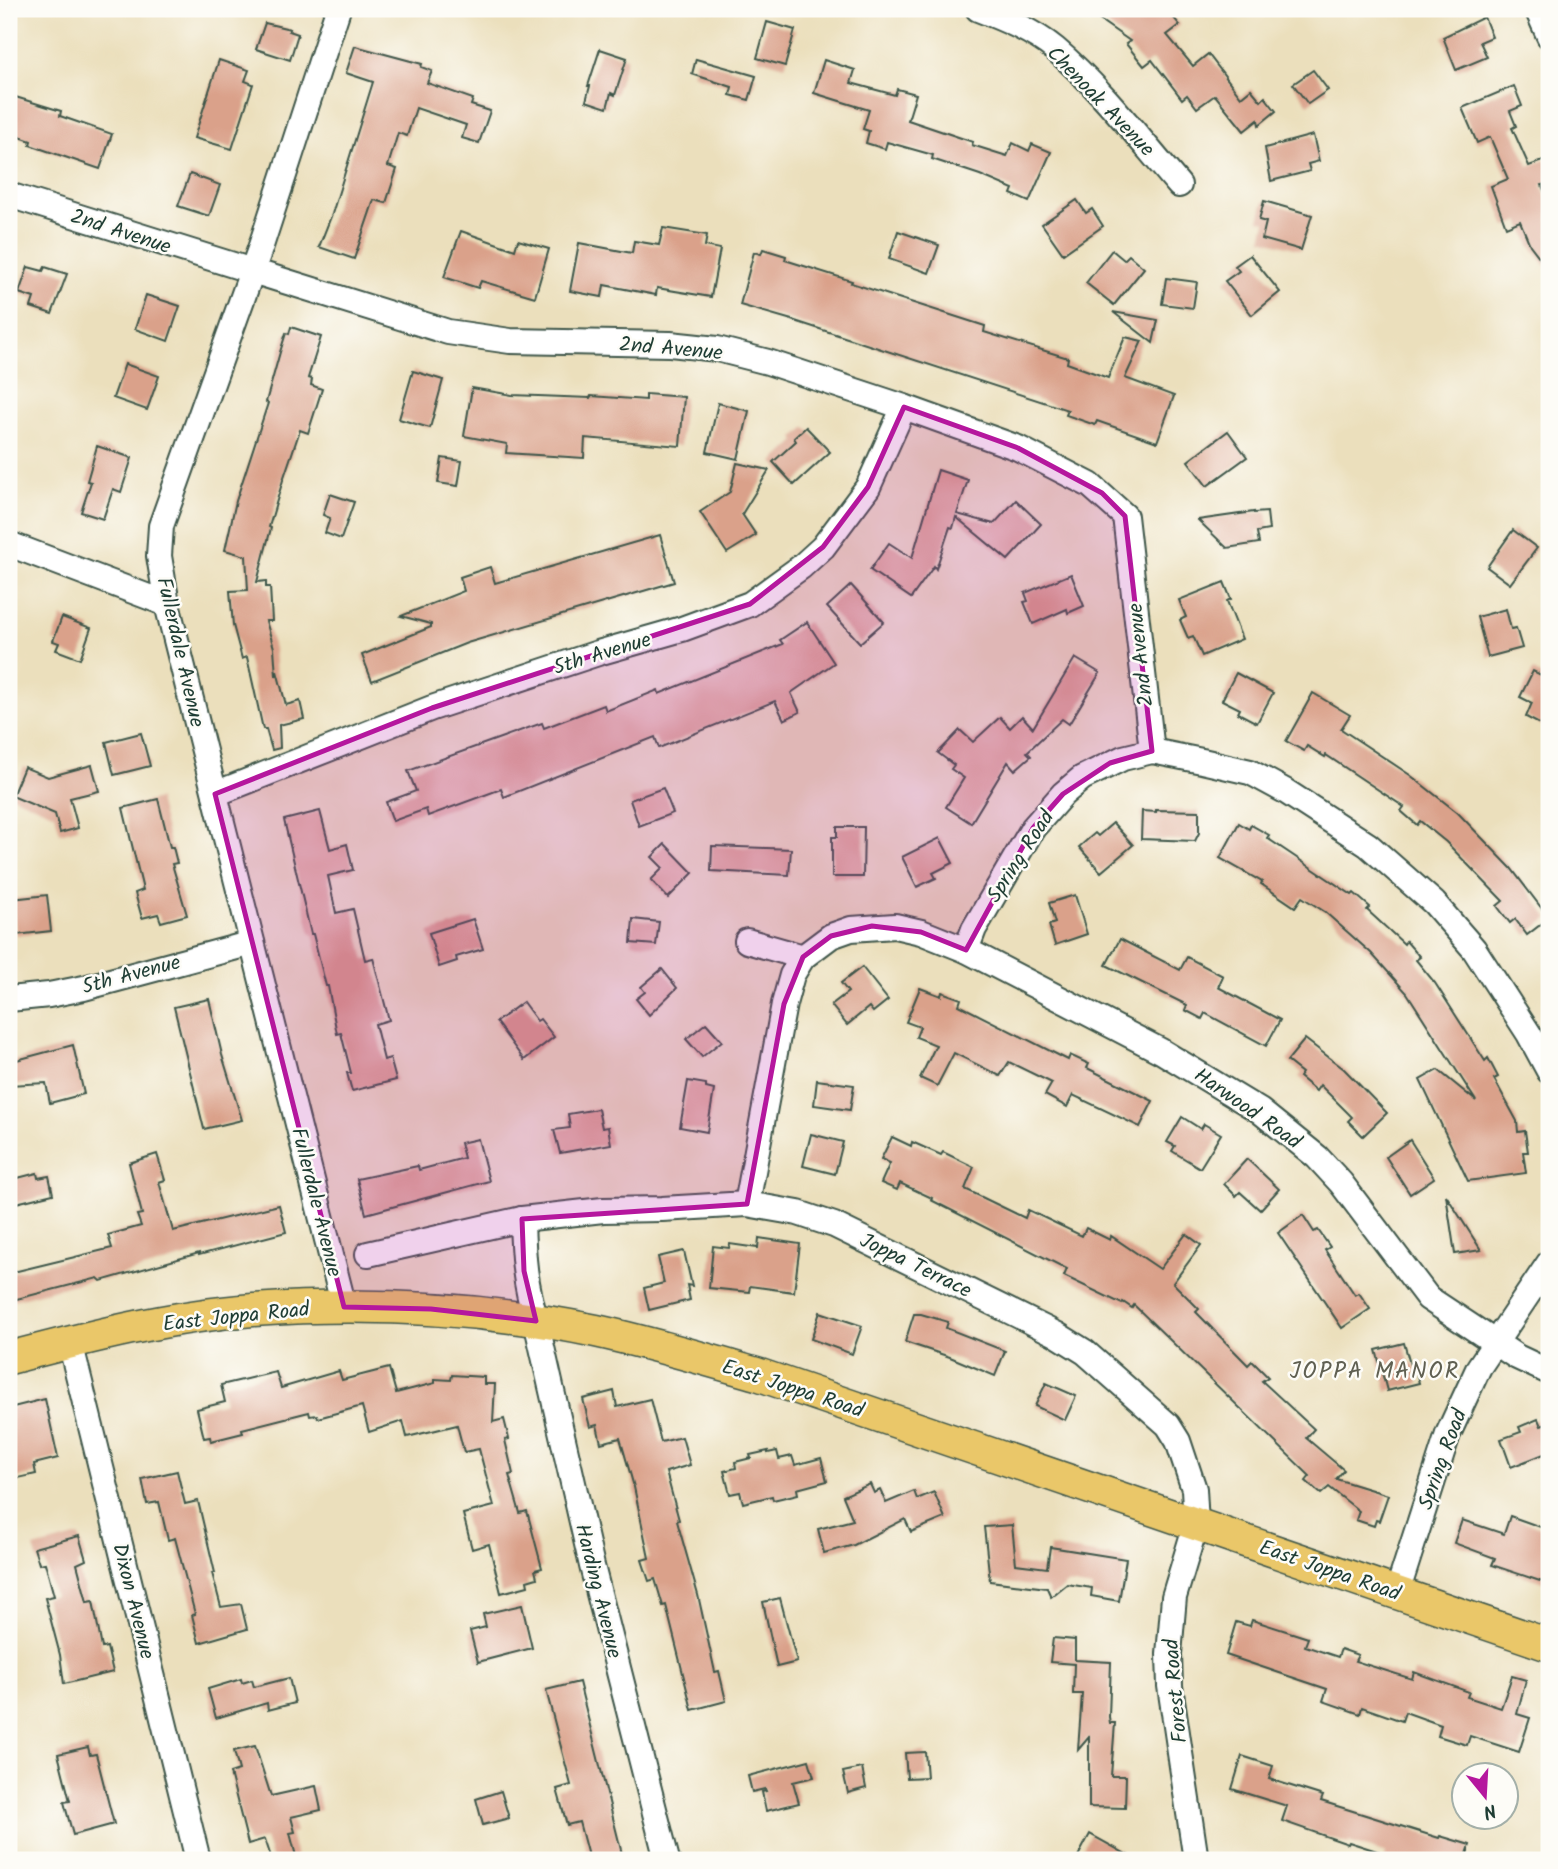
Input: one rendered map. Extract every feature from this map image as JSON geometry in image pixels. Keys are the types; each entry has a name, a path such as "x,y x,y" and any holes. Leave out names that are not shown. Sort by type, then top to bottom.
{"main road":[{"name":"East Joppa Road","path":"9,1357 151,1324 251,1310 344,1307 431,1309 536,1321 650,1344 760,1375 1549,1645"}],"street":[{"name":"Fullerdale Avenue","path":"338,9 252,272 161,526 159,556 167,604 344,1307"},
{"name":"Chenoak Avenue","path":"978,9 1002,18 1054,48 1093,86 1179,185"},
{"path":"1537,9 1549,36"},
{"name":"2nd Avenue","path":"9,195 448,332 510,341 670,344 716,349 768,362 1018,448 1090,485 1125,516 1152,751"},
{"name":"5th Avenue","path":"215,794 432,708 598,653 682,629 750,604 801,567 823,547 868,487 904,407"},
{"path":"9,544 167,604"},
{"name":"Spring Road","path":"966,950 974,929 1034,828 1063,794 1082,778 1110,763 1152,751 1250,772 1285,791 1367,845 1434,904 1474,949 1529,1034 1549,1071"},
{"path":"747,1204 783,1004 793,975 803,957 831,936 872,926 895,926 921,932 966,950"},
{"path":"747,941 803,957"},
{"name":"5th Avenue","path":"9,999 84,988 251,943"},
{"name":"Harwood Road","path":"966,950 1161,1051 1260,1111 1317,1157 1341,1183 1428,1298 1520,1359 1549,1372"},
{"name":"Joppa Terrace","path":"368,1254 522,1219 603,1210 747,1204 798,1213 834,1225 1056,1334 1085,1352 1168,1425 1178,1441 1194,1489 1196,1524"},
{"path":"522,1219 524,1271 536,1321"},
{"name":"Spring Road","path":"1398,1593 1448,1434 1479,1367 1549,1263"},
{"name":"Harding Avenue","path":"536,1321 592,1566 667,1860"},
{"name":"Dixon Avenue","path":"71,1342 198,1860"},
{"name":"Forest Road","path":"1196,1524 1174,1597 1169,1654 1170,1686 1196,1860"}],"highlighted area":[{"path":"904,407 1018,448 1102,493 1125,516 1152,751 1110,763 1063,794 1033,828 966,950 921,932 872,926 831,936 803,957 784,1004 747,1204 522,1219 524,1271 536,1321 431,1309 344,1307 215,794 432,708 750,604 823,547 868,487"}],"building":[{"path":"1084,9 1166,9 1180,25 1167,35 1193,66 1208,54 1241,97 1251,89 1261,101 1265,97 1276,111 1259,125 1258,120 1244,131 1215,95 1197,108 1187,95 1182,99 1152,60 1144,66 1126,44 1130,41"},
{"path":"1484,17 1492,37 1480,42 1487,57 1456,70 1443,37"},
{"path":"767,22 795,30 785,66 757,58"},
{"path":"265,23 290,29 289,31 298,34 290,60 256,49"},
{"path":"355,46 422,64 421,67 432,71 427,83 473,99 471,105 490,111 479,143 462,138 466,125 416,108 407,136 398,133 388,166 397,169 386,203 374,200 354,259 319,247 373,82 346,73"},
{"path":"600,49 627,58 615,95 611,93 607,108 586,101"},
{"path":"696,59 756,76 749,100 730,95 732,87 692,74"},
{"path":"219,60 249,70 245,81 253,84 232,149 194,138"},
{"path":"824,60 855,70 851,83 895,95 897,89 916,94 908,120 1007,156 1013,143 1029,151 1032,144 1051,152 1029,202 1011,194 1013,189 932,159 933,155 887,142 885,149 866,143 869,131 863,129 869,110 814,93"},
{"path":"1313,70 1328,90 1308,104 1293,84"},
{"path":"1514,86 1522,106 1510,111 1516,126 1512,128 1529,166 1545,160 1549,169 1549,182 1542,185 1549,204 1549,270 1530,245 1520,221 1506,227 1491,186 1508,179 1490,137 1477,143 1462,108"},
{"path":"9,95 61,111 60,116 112,134 100,169 30,145 31,141 11,134 14,125 9,122"},
{"path":"1313,135 1319,161 1308,164 1310,171 1271,181 1265,148"},
{"path":"190,174 220,185 209,216 178,206"},
{"path":"1077,200 1086,213 1092,209 1103,226 1063,254 1042,224"},
{"path":"1264,201 1312,215 1301,250 1262,239 1266,222 1259,220"},
{"path":"663,228 707,235 705,246 720,249 711,297 657,288 656,295 604,285 602,297 570,291 579,243 632,253 634,241 659,245"},
{"path":"461,231 515,250 518,240 549,249 535,297 481,281 478,288 444,277"},
{"path":"898,231 939,245 929,273 889,259"},
{"path":"763,249 786,256 785,260 852,281 851,283 985,326 984,332 1068,358 1067,363 1108,378 1125,337 1142,341 1125,378 1174,396 1157,442 1097,421 1095,425 1066,415 1068,410 740,305 754,252 761,254"},
{"path":"1112,250 1124,260 1129,255 1144,268 1114,305 1086,283"},
{"path":"1250,255 1280,292 1252,315 1225,281 1239,271 1235,266"},
{"path":"28,267 43,271 45,267 67,274 52,314 31,307 34,298 19,293"},
{"path":"1166,278 1197,282 1193,308 1162,304"},
{"path":"146,295 180,306 168,341 135,329"},
{"path":"1113,312 1158,320 1153,343"},
{"path":"291,327 321,337 308,378 312,379 311,385 322,389 308,433 300,430 283,480 257,582 266,581 266,587 270,587 272,621 266,621 274,648 276,676 277,671 286,705 300,701 304,719 279,725 280,748 272,750 266,729 263,729 247,657 242,659 233,625 230,591 248,590 246,556 225,550 236,501 268,403 266,402 280,352 286,333 289,334"},
{"path":"125,364 159,376 147,410 113,398"},
{"path":"413,371 443,380 430,428 399,419"},
{"path":"472,388 512,395 646,400 646,394 684,397 680,446 585,438 584,458 506,453 507,444 464,436"},
{"path":"718,403 749,411 738,459 707,452"},
{"path":"806,427 830,452 794,485 773,462 796,441 794,438"},
{"path":"1228,431 1247,457 1207,486 1188,461"},
{"path":"97,446 132,458 121,492 113,489 103,519 81,512 91,482 87,481"},
{"path":"442,458 462,461 458,486 438,483"},
{"path":"737,463 769,470 742,514 756,535 727,553 700,512 730,492"},
{"path":"938,470 968,480 957,514 994,524 1016,500 1041,524 1008,560 956,517 936,569 934,566 911,598 870,570 889,543 912,558"},
{"path":"330,494 354,502 341,539 325,533 330,518 323,515"},
{"path":"1267,512 1269,530 1257,532 1259,543 1227,548 1198,520"},
{"path":"1513,530 1537,548 1510,584 1487,567"},
{"path":"660,535 674,582 467,643 372,681 362,655 431,627 431,624 401,616 464,591 460,577 490,567 495,583"},
{"path":"1071,574 1084,606 1068,613 1067,609 1033,624 1024,602 1028,601 1025,593"},
{"path":"1224,582 1231,599 1227,601 1242,639 1202,656 1193,636 1188,638 1180,620 1186,617 1179,600"},
{"path":"851,585 884,622 860,643 827,607"},
{"path":"1506,609 1511,629 1516,628 1522,648 1488,657 1477,617"},
{"path":"62,617 91,628 80,659 56,650 59,643 53,641"},
{"path":"807,622 834,663 791,693 800,712 784,720 775,701 659,748 655,737 504,797 501,789 428,816 426,809 393,821 386,802 416,791 408,771 542,723 544,728 604,705 606,711 658,690 659,694 783,644 780,640"},
{"path":"1075,658 1100,673 1069,724 1062,719 1027,752 1031,756 1015,770 1008,762 971,823 946,807 964,778 951,769 954,765 938,753 960,730 973,742 1000,717 1010,728 1022,716 1033,728"},
{"path":"1549,668 1549,729 1526,717 1532,703 1520,697 1533,671 1545,677"},
{"path":"1236,673 1273,693 1257,723 1238,713 1240,709 1222,700"},
{"path":"1313,693 1350,715 1341,729 1410,775 1458,813 1511,868 1549,918 1527,935 1515,919 1510,923 1497,906 1503,901 1446,842 1420,821 1417,825 1401,811 1404,807 1326,755 1325,757 1307,746 1304,751 1286,741"},
{"path":"141,733 150,766 114,775 106,742"},
{"path":"92,765 99,791 70,798 78,828 60,833 55,814 12,796 24,767 48,777"},
{"path":"663,788 673,813 639,826 630,800"},
{"path":"158,799 170,847 173,847 177,863 172,864 187,915 161,922 158,914 142,918 135,893 143,890 123,808"},
{"path":"320,811 330,849 347,844 353,870 328,876 336,913 353,909 365,960 373,958 389,1020 375,1024 384,1060 390,1058 396,1080 352,1091 347,1073 351,1073 341,1033 337,1034 328,986 311,934 284,820"},
{"path":"1142,811 1199,811 1199,833 1195,841 1141,839"},
{"path":"1113,823 1133,845 1101,872 1079,847 1095,833 1098,836"},
{"path":"1239,823 1249,829 1251,825 1269,835 1267,838 1352,895 1354,893 1370,907 1367,910 1404,944 1406,941 1420,957 1416,960 1435,983 1485,1061 1488,1058 1498,1077 1494,1079 1517,1121 1518,1132 1525,1131 1528,1152 1523,1152 1526,1173 1468,1181 1420,1080 1438,1070 1476,1101 1407,993 1371,953 1325,912 1302,897 1295,907 1261,884 1262,882 1220,858"},
{"path":"837,827 864,827 863,877 832,877 832,837 837,837"},
{"path":"940,838 953,863 933,873 936,878 917,887 902,857"},
{"path":"665,844 693,873 668,898 651,880 663,868 652,857"},
{"path":"712,846 791,849 789,875 711,871"},
{"path":"47,895 51,931 16,935 12,899"},
{"path":"1075,895 1087,934 1055,945 1049,925 1055,923 1049,903"},
{"path":"473,919 483,949 456,957 457,961 439,967 429,933"},
{"path":"633,919 659,922 656,945 631,943"},
{"path":"1120,939 1180,970 1187,957 1223,976 1218,987 1280,1020 1266,1046 1205,1013 1202,1019 1185,1010 1187,1005 1106,965"},
{"path":"862,967 888,1000 873,1012 869,1007 847,1025 831,1005 848,992 841,983"},
{"path":"662,969 677,988 649,1015 636,999 645,992 641,987"},
{"path":"920,988 941,996 942,992 961,999 959,1005 1068,1060 1070,1055 1089,1064 1087,1068 1153,1101 1140,1127 1073,1095 1067,1107 1045,1095 1052,1083 1009,1062 1000,1076 954,1053 937,1086 920,1078 936,1045 916,1037 920,1027 906,1022"},
{"path":"209,999 222,1055 242,1120 204,1129 174,1007"},
{"path":"523,1002 537,1021 540,1019 554,1037 524,1060 496,1022"},
{"path":"706,1023 722,1041 702,1057 686,1039"},
{"path":"1305,1039 1344,1069 1387,1113 1363,1136 1348,1121 1352,1117 1320,1085 1316,1091 1299,1077 1302,1073 1287,1061"},
{"path":"73,1045 84,1094 50,1103 46,1083 9,1085 9,1062"},
{"path":"817,1080 854,1085 850,1110 814,1105"},
{"path":"688,1081 706,1084 706,1088 714,1090 707,1132 680,1127"},
{"path":"598,1109 602,1128 608,1127 611,1144 560,1153 554,1130 570,1128 568,1114"},
{"path":"1182,1117 1201,1129 1204,1124 1221,1134 1200,1168 1172,1151 1175,1146 1167,1142"},
{"path":"811,1134 843,1142 835,1174 803,1166"},
{"path":"892,1137 911,1146 912,1142 941,1155 943,1152 974,1167 965,1189 1025,1218 1028,1210 1082,1236 1086,1228 1110,1240 1111,1236 1160,1269 1186,1234 1201,1245 1173,1283 1199,1309 1196,1312 1248,1365 1252,1361 1268,1377 1262,1381 1314,1429 1306,1438 1344,1470 1336,1479 1388,1495 1379,1521 1376,1520 1374,1526 1356,1520 1359,1511 1329,1487 1321,1494 1306,1481 1310,1476 1134,1305 1132,1308 1123,1302 1122,1304 1064,1276 1067,1269 931,1200 932,1198 900,1183 897,1190 881,1183 890,1163 881,1159"},
{"path":"478,1139 489,1181 366,1214 357,1179 418,1166 419,1170 464,1158 460,1143"},
{"path":"1410,1140 1434,1178 1410,1194 1386,1157"},
{"path":"157,1154 165,1180 159,1182 173,1231 279,1205 286,1232 101,1281 98,1278 9,1301 9,1273 112,1248 108,1235 141,1226 137,1215 142,1214 129,1163"},
{"path":"1247,1159 1279,1189 1260,1210 1240,1192 1236,1196 1224,1184"},
{"path":"37,1173 38,1178 49,1176 53,1194 16,1203 10,1180"},
{"path":"1446,1195 1481,1250 1455,1254"},
{"path":"1303,1215 1314,1232 1318,1230 1330,1247 1325,1250 1355,1295 1359,1293 1370,1309 1342,1328 1278,1233"},
{"path":"759,1238 800,1244 794,1292 750,1286 749,1292 709,1288 713,1246 729,1248 730,1244 758,1248"},
{"path":"684,1251 692,1286 687,1285 690,1300 649,1310 644,1288 664,1283 658,1257"},
{"path":"820,1312 862,1326 852,1354 811,1339"},
{"path":"914,1314 948,1322 946,1328 1005,1351 995,1376 905,1342"},
{"path":"1404,1343 1410,1364 1414,1363 1419,1383 1387,1391 1376,1350"},
{"path":"389,1368 396,1393 435,1383 435,1379 451,1380 452,1375 484,1377 484,1384 495,1384 493,1422 504,1419 509,1439 505,1440 513,1474 509,1475 520,1513 527,1511 542,1568 535,1570 537,1578 527,1581 528,1586 501,1593 489,1544 472,1549 463,1514 494,1506 479,1449 464,1452 457,1425 407,1437 403,1421 369,1432 362,1406 318,1418 317,1415 310,1416 309,1412 242,1429 243,1433 211,1441 210,1437 204,1438 197,1409 225,1402 221,1385 276,1372 281,1388 339,1371 342,1380"},
{"path":"1046,1383 1076,1396 1065,1420 1035,1406"},
{"path":"614,1391 617,1407 650,1399 661,1442 682,1437 690,1465 666,1472 715,1672 719,1671 726,1701 692,1710 666,1605 663,1606 655,1579 649,1581 642,1560 649,1558 620,1438 601,1443 597,1425 590,1427 583,1399"},
{"path":"45,1399 58,1458 34,1464 36,1474 9,1480 9,1408"},
{"path":"1538,1419 1541,1426 1549,1423 1549,1452 1511,1467 1501,1439 1521,1432 1519,1427"},
{"path":"777,1451 779,1459 792,1456 795,1465 821,1458 827,1481 797,1489 798,1494 773,1500 772,1496 743,1503 740,1492 730,1494 724,1471 736,1468 735,1462 751,1458 750,1455"},
{"path":"177,1471 185,1504 198,1501 221,1607 241,1604 247,1629 199,1643 192,1615 195,1614 175,1538 168,1540 159,1502 147,1504 142,1479"},
{"path":"870,1484 874,1493 880,1490 886,1503 914,1491 917,1499 934,1492 945,1518 911,1532 905,1519 854,1545 824,1553 818,1529 853,1520 843,1496"},
{"path":"1510,1516 1549,1530 1549,1584 1492,1565 1495,1558 1454,1543 1462,1520 1504,1534"},
{"path":"1012,1525 1016,1564 1047,1568 1050,1547 1126,1559 1119,1601 1091,1596 1092,1588 1067,1584 1051,1597 1047,1588 990,1581 984,1527"},
{"path":"79,1536 86,1560 77,1564 87,1602 93,1601 102,1648 107,1647 113,1672 64,1684 60,1655 45,1598 54,1596 45,1563 39,1564 34,1548"},
{"path":"780,1598 797,1662 777,1667 763,1602"},
{"path":"522,1605 532,1648 478,1662 470,1631 486,1627 483,1614"},
{"path":"1252,1620 1308,1638 1305,1646 1338,1657 1341,1649 1358,1655 1355,1661 1412,1679 1414,1672 1469,1692 1467,1697 1501,1708 1512,1676 1526,1680 1517,1714 1530,1718 1519,1752 1470,1736 1467,1745 1438,1736 1441,1725 1405,1712 1402,1721 1362,1707 1360,1714 1323,1701 1327,1689 1226,1655 1236,1622 1250,1626"},
{"path":"1053,1638 1075,1640 1075,1660 1111,1662 1109,1717 1110,1723 1115,1723 1111,1776 1126,1776 1125,1808 1089,1807 1089,1737 1078,1750 1082,1694 1073,1694 1074,1664 1050,1662"},
{"path":"289,1678 295,1703 268,1710 267,1703 216,1718 208,1689 241,1679 242,1683 252,1680 254,1687"},
{"path":"579,1682 623,1858 589,1860 579,1822 567,1825 557,1789 571,1785 546,1690"},
{"path":"255,1746 271,1796 316,1786 321,1810 291,1817 295,1832 290,1833 297,1860 272,1860 265,1839 248,1844 230,1773 239,1770 234,1751"},
{"path":"88,1747 90,1755 96,1754 114,1824 73,1835 64,1802 70,1801 58,1754"},
{"path":"925,1752 927,1777 907,1778 905,1753"},
{"path":"1242,1756 1273,1766 1269,1779 1323,1796 1321,1801 1470,1845 1465,1860 1384,1860 1386,1854 1282,1821 1287,1806 1232,1789"},
{"path":"809,1760 814,1777 793,1782 799,1803 766,1811 762,1792 766,1791 765,1789 752,1792 748,1776"},
{"path":"862,1768 866,1788 848,1793 843,1772"},
{"path":"501,1791 509,1818 483,1825 476,1799"},
{"path":"1090,1834 1137,1860 1076,1860"}],"district":[{"name":"JOPPA MANOR","path":"1375,1370"}]}
